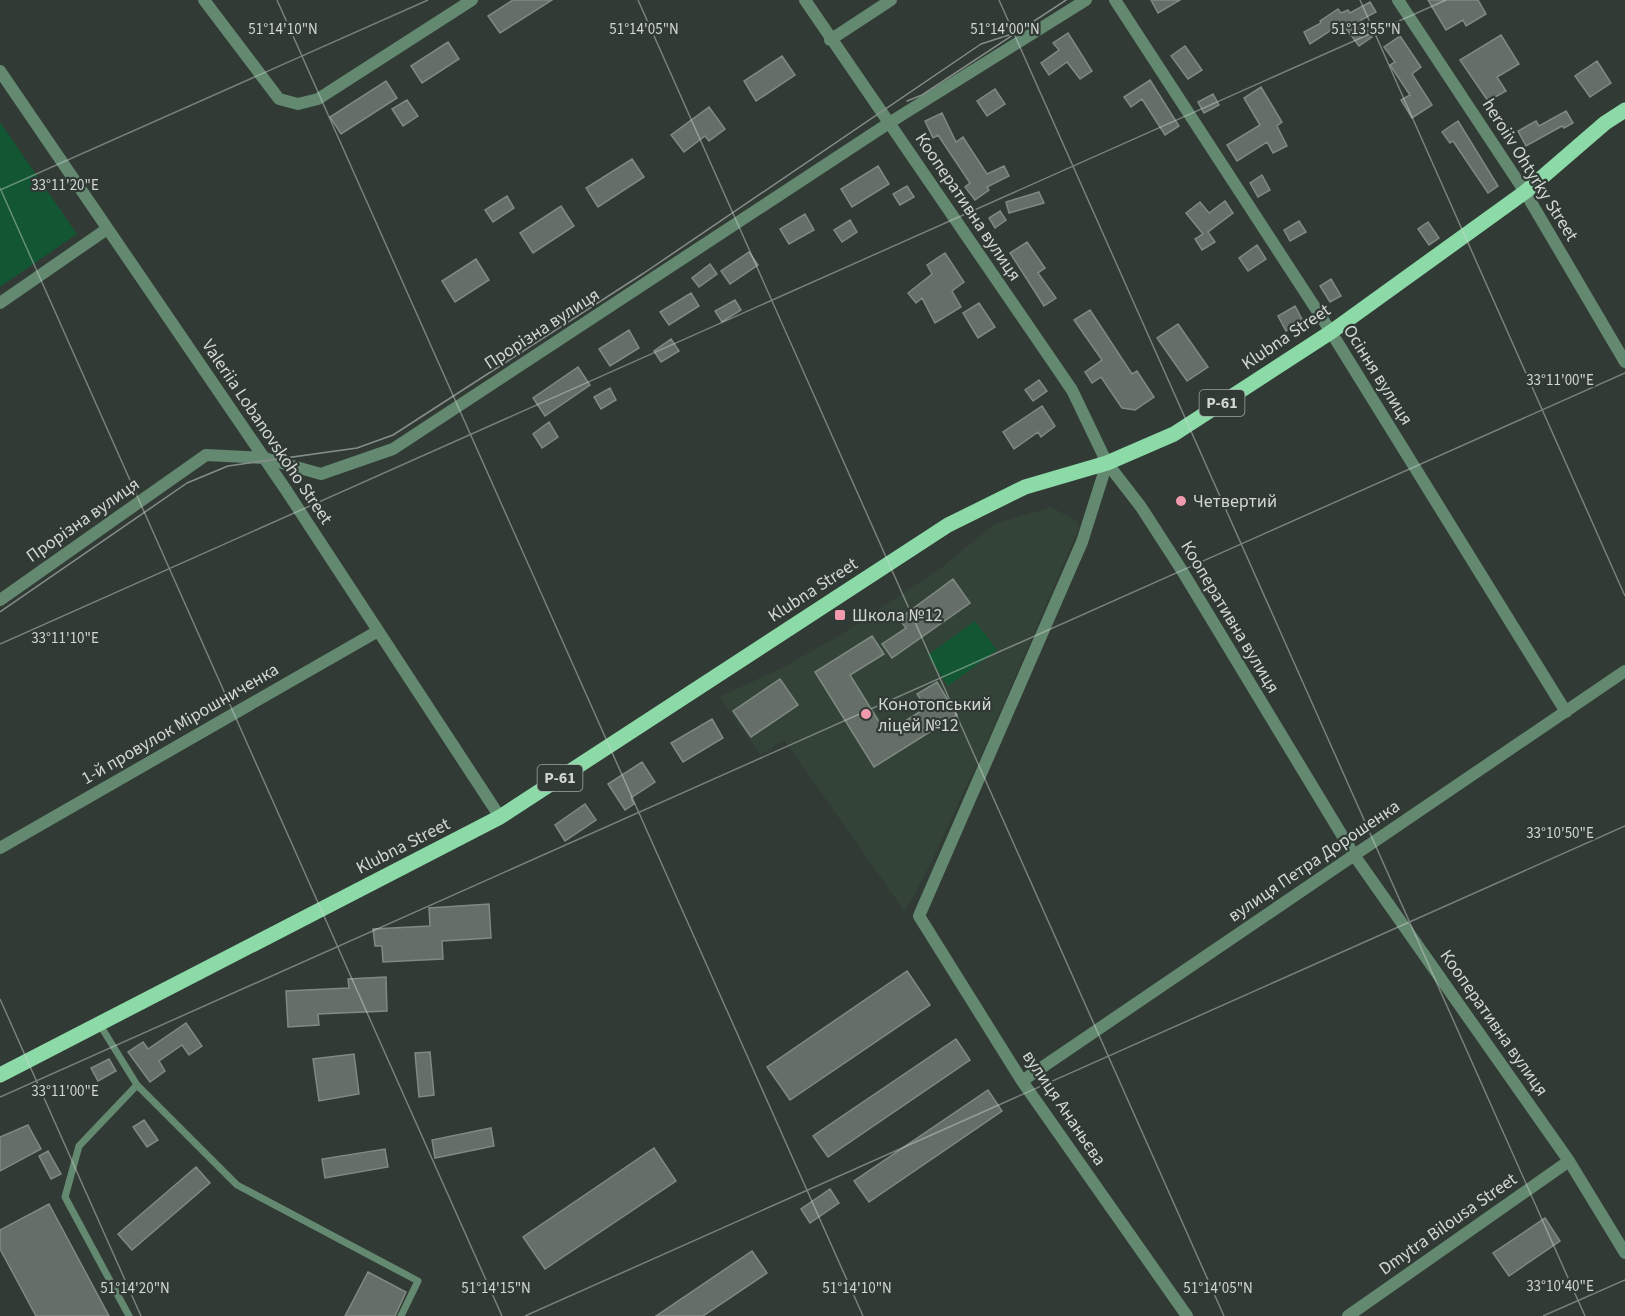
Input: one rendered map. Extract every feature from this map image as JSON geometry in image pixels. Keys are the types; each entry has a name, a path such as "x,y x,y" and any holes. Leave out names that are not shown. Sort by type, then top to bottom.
{"main road":[{"name":"Klubna Street","path":"0,1075 500,817 948,525 1024,487 1107,464 1174,434 1331,332 1525,192 1605,123 1625,110"}],"street":[{"path":"204,0 279,99 298,104 318,99 472,0"},
{"name":"Кооперативна вулиця","path":"805,0 830,40 1072,390 1107,464 1141,507 1181,569 1354,855 1569,1161 1623,1245"},
{"path":"830,40 891,0"},
{"name":"Прорізна вулиця","path":"0,600 207,455 264,458 321,474 393,449 888,123 1086,0"},
{"name":"Осіння вулиця","path":"1115,0 1331,332 1566,711"},
{"name":"heroiiv Ohtyrky Street","path":"1398,0 1525,192 1625,362"},
{"name":"Valeriia Lobanovskoho Street","path":"0,71 264,458 500,817"},
{"path":"0,303 107,229"},
{"name":"вулиця Ананьєва","path":"1107,464 1083,542 919,916 1022,1081 1187,1316"},
{"name":"1-й провулок Мірошниченка","path":"0,849 378,631"},
{"name":"вулиця Петра Дорошенка","path":"1022,1081 1625,671"},
{"name":"Dmytra Bilousa Street","path":"1348,1316 1569,1161"}],"lane":[{"path":"100,1025 137,1085 237,1185 418,1281 401,1316"},
{"path":"129,1316 65,1197 79,1146 137,1085"}],"shaded area":[{"name":"Конотопський ліцей №12","path":"1051,507 1077,521 1079,528 992,731 930,865 905,912 784,740 761,755 719,697 782,668 843,633 941,568 994,524"}],"green space":[{"path":"0,122 77,234 0,287"},
{"path":"975,621 997,650 948,686 928,655"}],"building":[{"path":"513,0 552,0 500,33 488,16"},
{"path":"1151,0 1180,0 1158,13"},
{"path":"1428,0 1478,0 1486,14 1466,26 1463,20 1446,30"},
{"path":"1370,2 1376,12 1361,20 1372,37 1359,46 1342,23 1310,44 1304,32 1321,23 1320,21 1338,9 1341,13 1348,10 1350,13"},
{"path":"1068,33 1092,71 1080,79 1067,62 1049,75 1041,63 1059,50 1053,43"},
{"path":"1501,35 1519,64 1497,77 1506,91 1488,101 1460,60"},
{"path":"1400,36 1421,67 1412,74 1432,105 1412,118 1401,100 1410,95 1390,65 1395,62 1384,47"},
{"path":"448,42 459,59 422,83 411,66"},
{"path":"1185,46 1202,70 1188,79 1171,56"},
{"path":"782,56 795,75 756,101 744,81"},
{"path":"1597,61 1611,83 1590,97 1575,76"},
{"path":"1150,80 1179,126 1165,135 1142,99 1131,107 1124,97"},
{"path":"386,81 397,98 341,134 330,117"},
{"path":"1261,87 1282,122 1277,126 1287,146 1273,153 1267,142 1237,161 1227,145 1260,125 1244,98"},
{"path":"995,89 1005,104 987,116 977,101"},
{"path":"1213,94 1219,105 1204,113 1198,102"},
{"path":"407,100 418,116 403,126 392,109"},
{"path":"709,107 725,129 709,141 705,136 684,152 671,135"},
{"path":"1566,111 1573,123 1564,128 1562,126 1526,146 1518,131 1536,121 1539,126"},
{"path":"942,113 956,142 963,137 987,174 1004,166 1009,176 987,187 989,190 975,200 965,187 970,183 938,135 933,138 925,121"},
{"path":"1458,121 1498,186 1488,193 1453,141 1450,143 1442,132"},
{"path":"632,159 644,177 598,207 586,188"},
{"path":"878,166 889,184 852,207 841,189"},
{"path":"1262,175 1270,190 1258,197 1250,183"},
{"path":"907,186 914,197 900,205 893,194"},
{"path":"1039,192 1044,203 1009,213 1006,202"},
{"path":"507,196 514,208 493,222 485,210"},
{"path":"1225,201 1233,213 1208,232 1215,242 1202,250 1195,239 1203,234 1186,213 1200,202 1209,213"},
{"path":"561,206 574,226 533,253 520,233"},
{"path":"1000,211 1006,220 995,228 989,218"},
{"path":"805,214 814,230 789,244 780,229"},
{"path":"850,220 857,232 842,242 834,230"},
{"path":"1299,221 1306,232 1290,241 1284,230"},
{"path":"1428,222 1439,238 1429,245 1418,229"},
{"path":"1027,242 1045,268 1038,273 1056,298 1044,306 1010,253"},
{"path":"1257,245 1266,259 1248,271 1239,258"},
{"path":"749,252 758,265 730,284 721,271"},
{"path":"945,253 964,282 952,291 961,307 935,323 922,298 916,303 908,293 932,274 927,265"},
{"path":"476,259 489,280 455,302 442,281"},
{"path":"710,264 717,274 699,287 692,278"},
{"path":"1331,279 1341,296 1330,302 1320,286"},
{"path":"691,293 699,306 669,325 660,312"},
{"path":"735,300 741,310 722,322 715,311"},
{"path":"979,303 995,327 978,338 963,313"},
{"path":"1295,306 1303,321 1286,331 1278,316"},
{"path":"1090,310 1132,374 1137,371 1154,397 1135,410 1122,408 1101,377 1092,383 1085,372 1102,360 1074,320"},
{"path":"1178,324 1208,367 1187,381 1157,338"},
{"path":"629,330 639,348 610,366 599,349"},
{"path":"671,339 679,351 661,362 654,351"},
{"path":"578,367 590,385 545,416 533,398"},
{"path":"1039,380 1047,391 1033,401 1025,390"},
{"path":"610,388 616,400 601,409 594,397"},
{"path":"1042,406 1055,426 1041,437 1038,432 1014,449 1003,432"},
{"path":"549,422 558,437 542,448 533,434"},
{"path":"953,579 970,603 892,658 882,644 906,628 899,619"},
{"path":"872,636 884,654 850,675 886,733 926,708 917,694 937,682 957,715 874,767 815,672"},
{"path":"780,679 798,705 751,737 733,711"},
{"path":"712,719 723,738 683,762 671,743"},
{"path":"642,762 655,782 631,798 634,804 625,810 608,784"},
{"path":"585,804 596,820 565,841 555,825"},
{"path":"489,904 491,938 442,941 443,959 383,962 382,946 375,946 373,929 430,926 429,908"},
{"path":"907,971 930,1005 790,1100 767,1067"},
{"path":"386,977 387,1011 318,1014 319,1025 288,1027 286,991 349,988 348,979"},
{"path":"186,1023 202,1046 189,1055 182,1045 159,1061 165,1071 150,1082 128,1052 143,1042 148,1049"},
{"path":"956,1039 970,1060 828,1157 813,1136"},
{"path":"430,1052 434,1095 419,1097 415,1053"},
{"path":"354,1054 359,1094 319,1101 313,1059"},
{"path":"109,1059 116,1071 98,1081 91,1068"},
{"path":"988,1090 1002,1111 869,1202 854,1181"},
{"path":"144,1120 158,1140 147,1147 133,1127"},
{"path":"28,1125 41,1149 0,1171 0,1137"},
{"path":"491,1128 494,1146 435,1158 432,1140"},
{"path":"654,1148 676,1181 545,1269 523,1237"},
{"path":"385,1149 388,1167 325,1178 322,1159"},
{"path":"48,1151 61,1174 51,1179 39,1156"},
{"path":"196,1167 210,1183 132,1250 118,1234"},
{"path":"830,1189 839,1203 810,1223 801,1209"},
{"path":"49,1204 109,1316 36,1316 0,1249 0,1230"},
{"path":"1545,1218 1560,1241 1509,1276 1493,1253"},
{"path":"752,1251 767,1273 703,1316 656,1316"},
{"path":"368,1272 406,1292 395,1316 345,1316"}],"tram line":[{"path":"907,101 922,95 1066,0"},
{"path":"0,612 187,483 228,466 357,448 393,435 644,273 981,44 1015,33"}],"place":[{"name":"Четвертий","path":"1181,501"},
{"name":"Школа №12","path":"840,615"},
{"name":"Конотопський ліцей №12","path":"866,714"}]}
